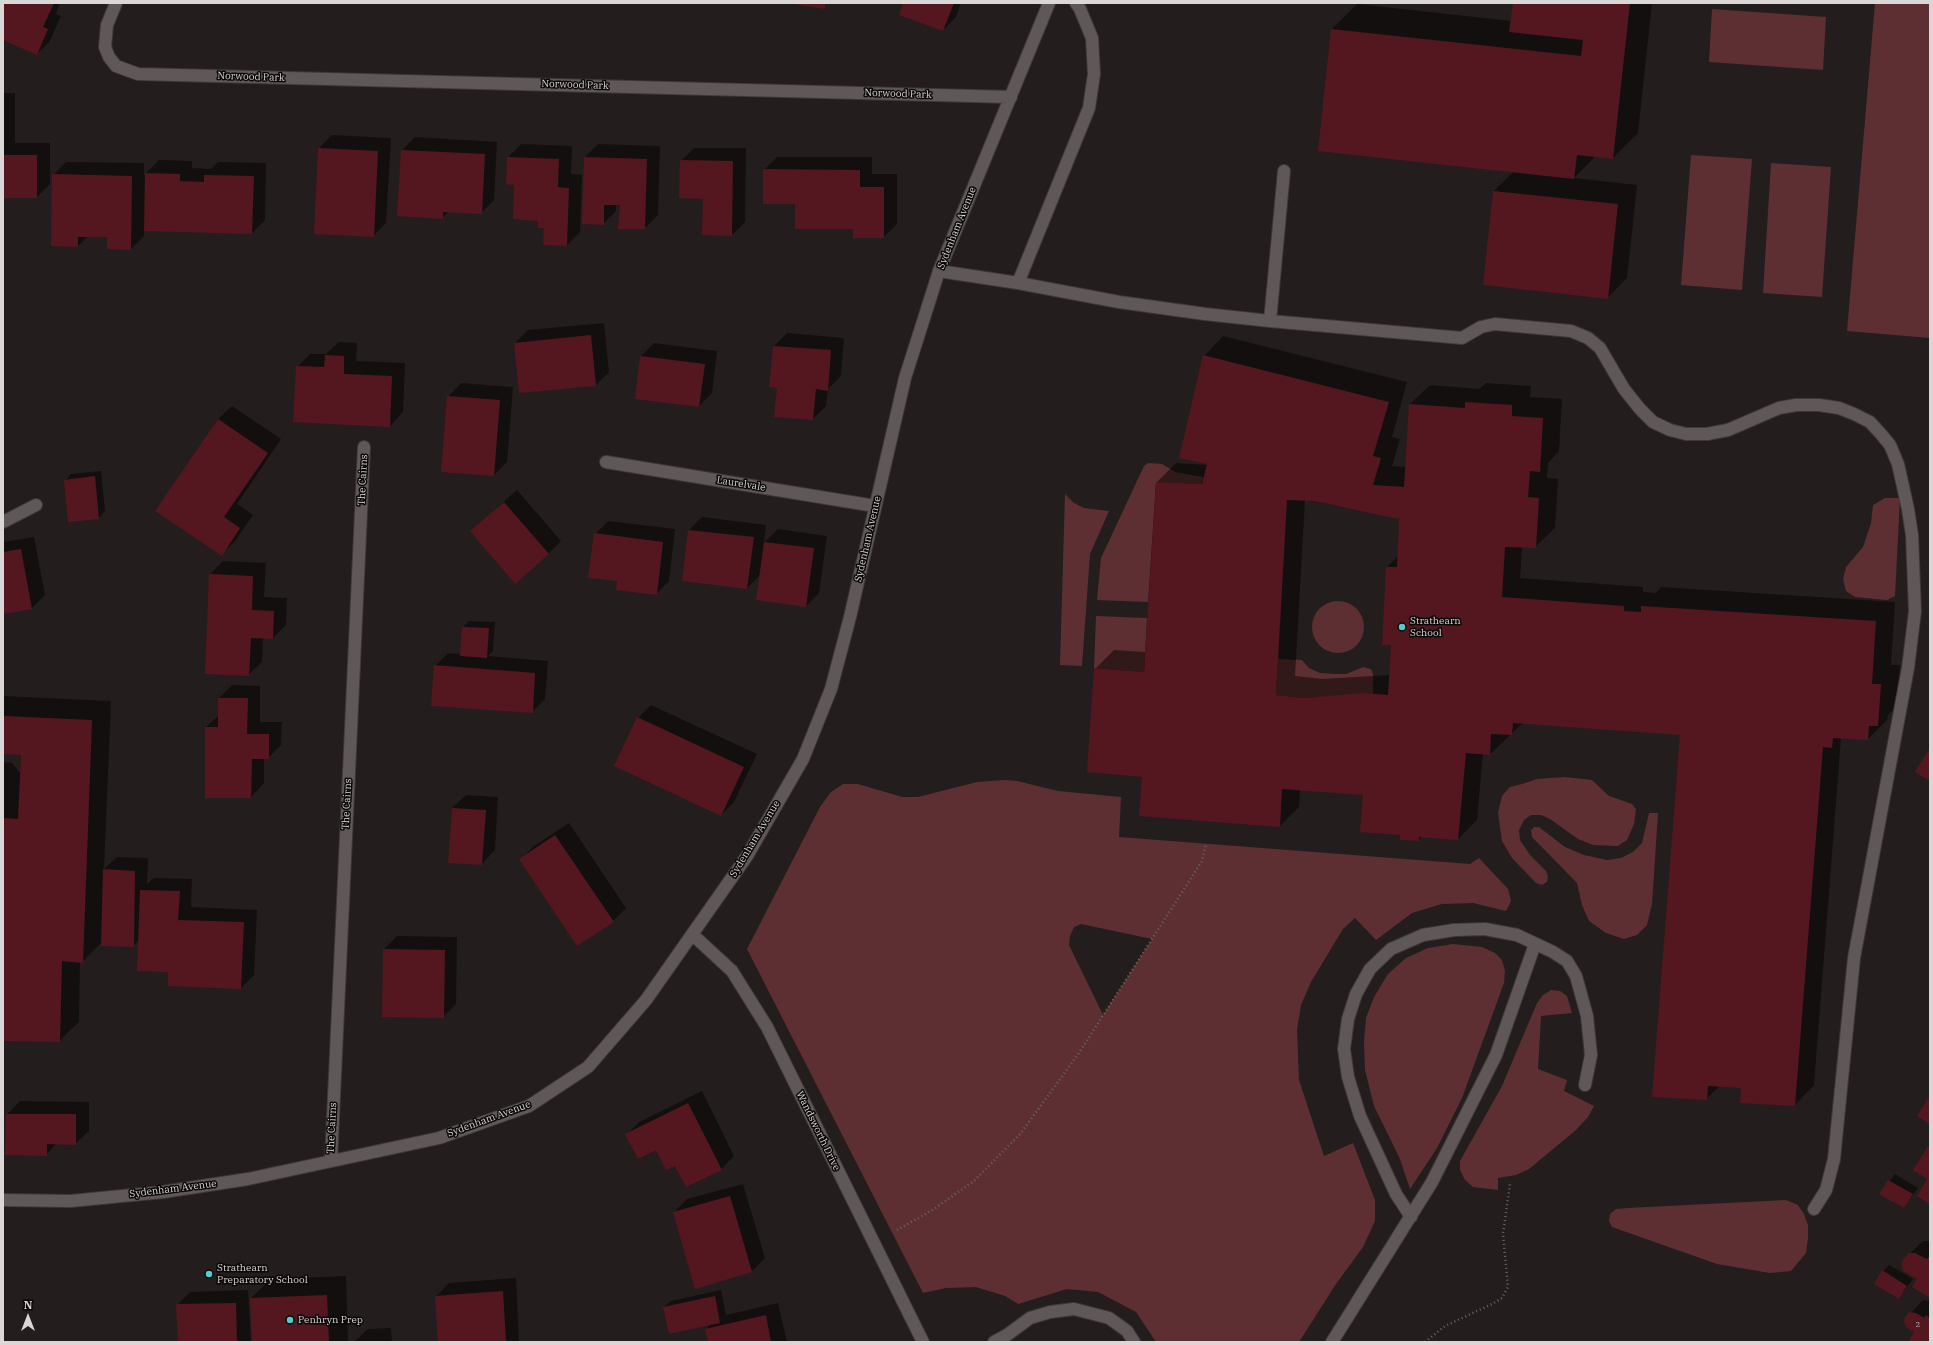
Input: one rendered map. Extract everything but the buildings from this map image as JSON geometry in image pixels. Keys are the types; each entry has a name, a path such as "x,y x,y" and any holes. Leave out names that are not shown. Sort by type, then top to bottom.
{"street":[{"name":"Norwood Park","path":"116,3 107,25 105,47 109,57 116,66 138,74 1011,97"},
{"name":"Sydenham Avenue","path":"3,1200 71,1201 163,1192 248,1179 439,1138 529,1106 588,1067 646,1000 693,935 747,856 803,759 831,689 850,617 905,378 939,271 966,202 1049,3"},
{"path":"1018,283 1088,108 1094,74 1092,38 1076,3"},
{"path":"1270,320 1284,171"},
{"path":"939,271 1018,283 1119,302 1270,320 1462,338 1482,327 1495,324 1571,331 1588,338 1600,348 1624,389 1640,409 1653,422 1670,430 1686,434 1707,434 1728,430 1779,408 1796,405 1818,405 1839,408 1870,422 1890,445 1898,464 1908,509 1913,550 1915,611 1908,668 1854,958 1834,1159 1826,1190 1814,1209"},
{"name":"The Cairns","path":"331,1161 364,447"},
{"name":"Laurelvale","path":"606,462 875,506"},
{"path":"3,522 36,505"},
{"path":"1411,1217 1396,1194 1360,1116 1348,1077 1344,1049 1348,1019 1356,994 1370,969 1391,949 1423,935 1454,930 1485,928 1517,935 1553,952 1567,961 1576,976 1582,993 1590,1038 1591,1055 1585,1085"},
{"name":"Wandsworth Drive","path":"693,935 732,971 767,1027 923,1342"},
{"path":"1332,1342 1432,1182 1496,1055 1535,944"},
{"path":"994,1342 1007,1336 1030,1318 1050,1312 1074,1309 1109,1318 1127,1331 1134,1342"}],"path":[{"path":"874,1242 932,1211 974,1181 1021,1133 1079,1053 1165,919 1202,861 1206,844"},
{"path":"1425,1342 1445,1326 1502,1298 1508,1287 1503,1234 1510,1184"}],"shaded area":[{"path":"1875,3 1930,3 1930,338 1847,331"},
{"path":"1712,9 1826,17 1823,70 1709,62"},
{"path":"1691,155 1752,159 1742,290 1681,285"},
{"path":"1771,163 1831,167 1822,297 1763,293"},
{"path":"1148,463 1162,464 1175,472 1203,477 1202,484 1156,482 1148,602 1097,600 1101,558 1144,466"},
{"path":"1065,494 1074,503 1084,508 1109,511 1090,554 1082,666 1060,665"},
{"path":"1885,498 1900,498 1895,596 1887,600 1855,597 1846,591 1843,579 1846,567 1863,547 1871,523 1873,505"},
{"path":"1338,601 1348,603 1356,609 1362,617 1364,627 1362,637 1356,645 1348,651 1338,653 1328,651 1320,645 1314,637 1312,627 1314,617 1320,609 1328,603"},
{"path":"1096,616 1147,618 1144,672 1094,668"},
{"path":"1278,659 1302,660 1309,668 1320,673 1346,674 1363,667 1371,669 1373,674 1373,694 1304,698 1276,695"},
{"path":"1565,777 1592,780 1609,796 1632,804 1636,809 1634,824 1627,840 1618,846 1593,845 1578,839 1550,819 1541,815 1531,815 1524,820 1519,830 1520,840 1530,855 1546,871 1548,877 1547,882 1542,885 1536,883 1512,858 1502,841 1498,813 1502,796 1510,787 1537,779"},
{"path":"1005,780 1017,781 1058,791 1121,797 1119,837 1470,864 1479,858 1508,889 1511,901 1506,911 1473,903 1442,904 1412,913 1376,940 1355,918 1343,929 1311,982 1301,1005 1297,1030 1299,1080 1324,1156 1353,1143 1375,1200 1375,1221 1363,1247 1336,1284 1299,1342 1156,1342 1136,1312 1098,1292 1067,1289 1018,1304 1005,1296 976,1287 946,1288 923,1293 747,949 820,807 831,792 843,784 858,784 902,797 918,797 977,782","holes":["1081,924 1152,939 1103,1015 1069,945 1070,936 1074,927"]},
{"path":"1649,813 1658,813 1652,904 1647,925 1637,935 1624,939 1606,933 1589,921 1582,905 1577,883 1532,837 1531,830 1534,827 1539,827 1565,847 1584,855 1607,860 1621,858 1633,852 1642,843"},
{"path":"1453,944 1482,947 1495,953 1502,960 1505,971 1504,983 1462,1098 1437,1148 1410,1189 1400,1159 1374,1106 1365,1070 1364,1042 1366,1018 1374,997 1388,974 1406,958 1428,948"},
{"path":"1551,990 1560,991 1567,996 1572,1013 1541,1016 1538,1069 1567,1080 1564,1091 1594,1106 1588,1117 1576,1130 1529,1169 1516,1175 1498,1178 1498,1190 1473,1187 1465,1180 1460,1170 1460,1161 1502,1086 1537,1003 1543,995"},
{"path":"1786,1200 1798,1205 1804,1214 1808,1225 1806,1253 1791,1271 1770,1273 1717,1264 1612,1227 1609,1221 1610,1214 1616,1209"}],"place":[{"name":"Strathearn School","path":"1402,627"},
{"name":"Strathearn Preparatory School","path":"209,1274"},
{"name":"Penhryn Prep","path":"290,1320"}]}
